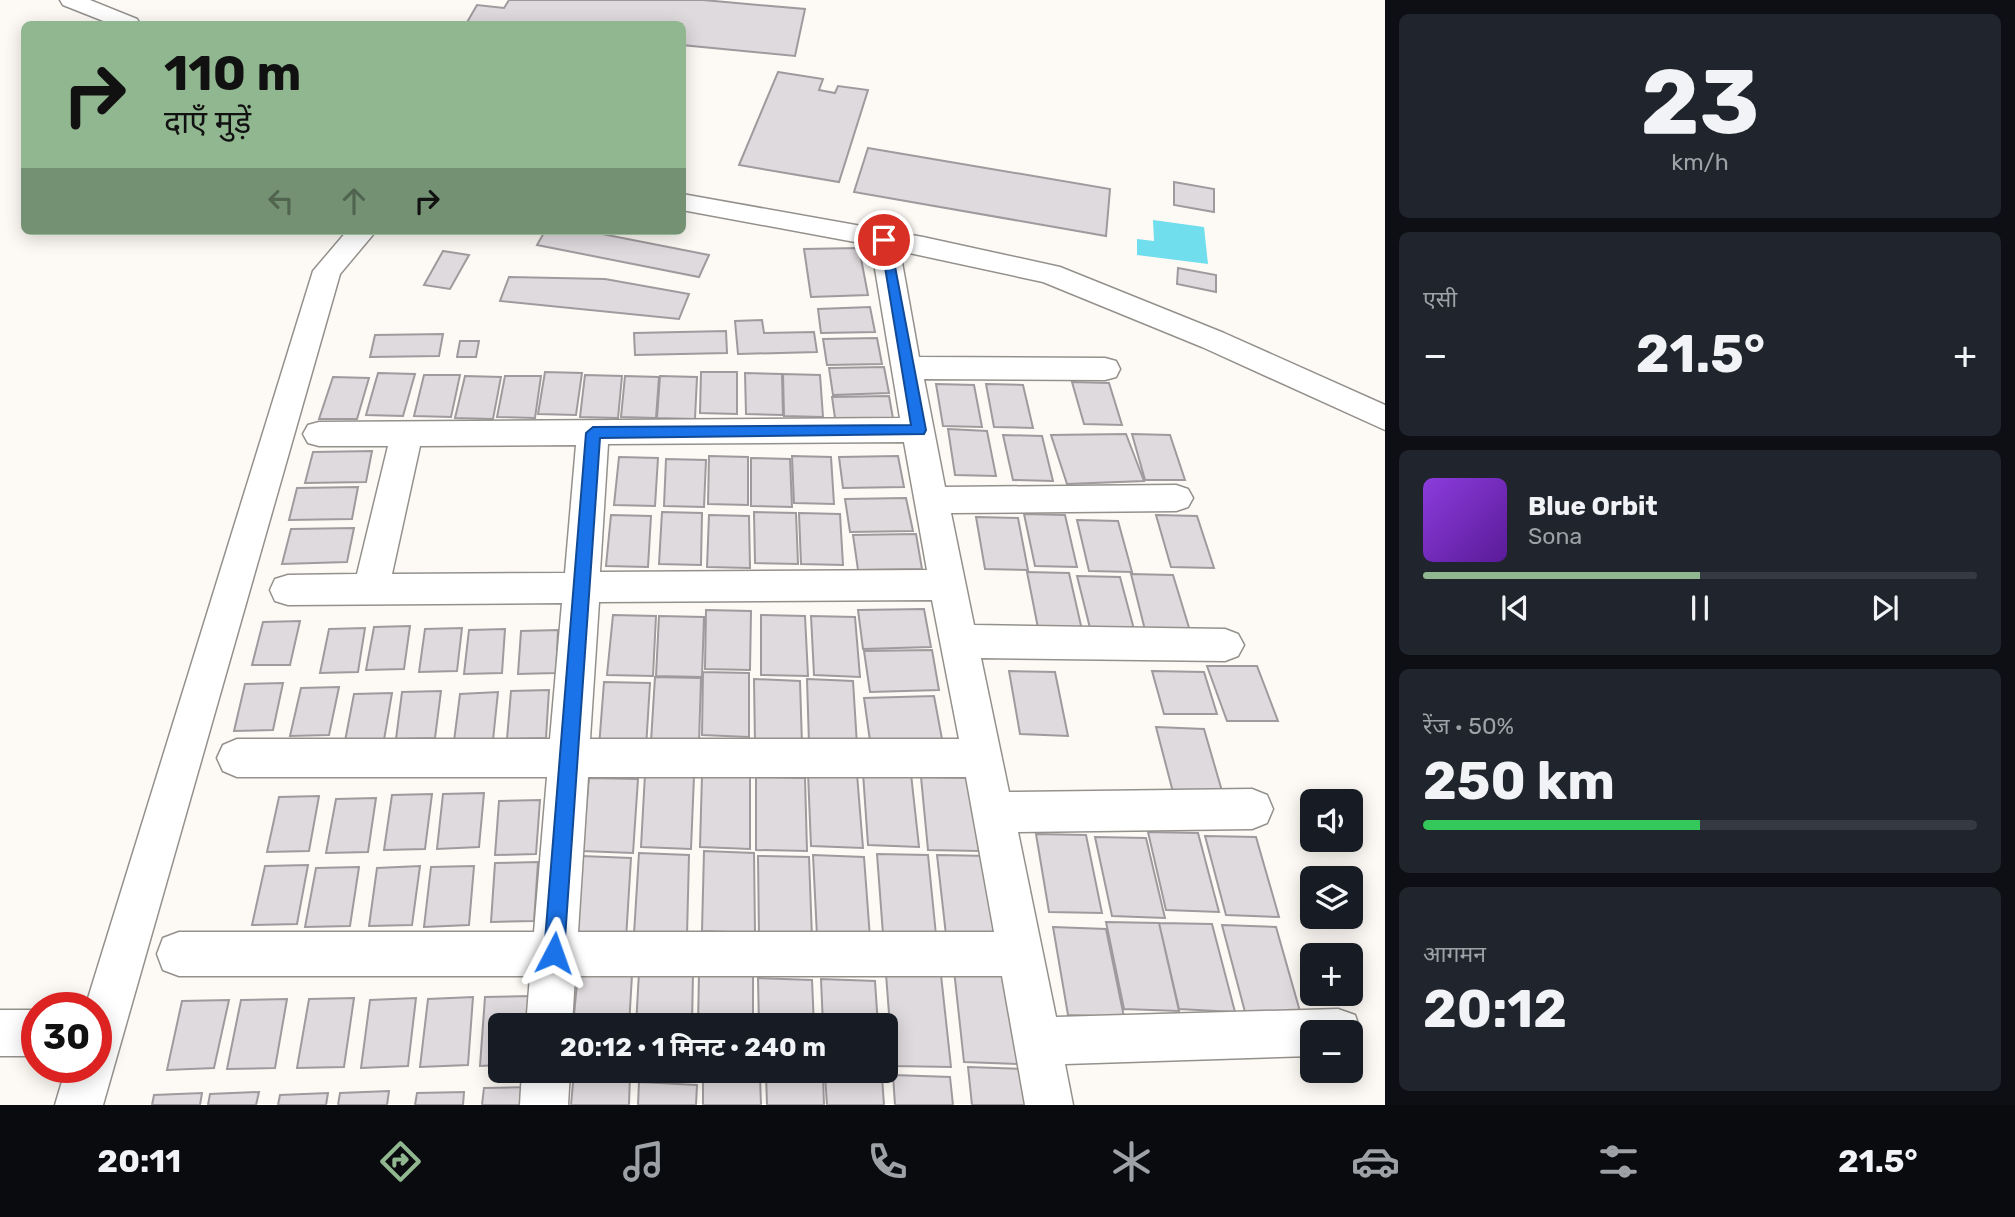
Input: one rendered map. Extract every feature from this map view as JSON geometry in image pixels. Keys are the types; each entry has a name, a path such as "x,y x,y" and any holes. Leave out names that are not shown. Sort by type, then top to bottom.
{"street":[{"path":"71,0 122,21"},
{"path":"686,203 1050,274 1213,340 1385,418"},
{"path":"112,992 327,271 358,235"},
{"path":"884,240 957,641 994,812 1049,1105"},
{"path":"907,368 1105,369"},
{"path":"319,434 919,430"},
{"path":"550,1013 593,433"},
{"path":"371,589 407,434"},
{"path":"932,500 1176,498"},
{"path":"288,590 947,584"},
{"path":"957,641 1225,645"},
{"path":"237,758 982,758"},
{"path":"994,812 1252,809"},
{"path":"179,954 1020,954"},
{"path":"0,1033 21,1034"},
{"path":"1037,1041 1300,1033"},
{"path":"79,1105 85,1083"},
{"path":"544,1105 546,1083"}],"water":[{"path":"1153,220 1204,227 1208,264 1137,255 1137,239 1154,241"}],"building":[{"path":"509,0 703,0 805,9 795,56 686,45 686,21 468,21 477,5 504,8"},
{"path":"778,72 823,79 819,90 835,93 838,86 868,90 839,182 739,165"},
{"path":"868,148 1110,189 1106,236 854,192"},
{"path":"1174,182 1214,189 1214,212 1174,205"},
{"path":"543,235 607,235 709,255 699,277 537,245"},
{"path":"859,248 868,295 811,297 804,249"},
{"path":"443,251 469,255 450,289 424,285"},
{"path":"1178,268 1216,275 1216,292 1177,284"},
{"path":"509,277 605,279 689,294 679,319 500,301"},
{"path":"870,307 875,332 821,333 818,309"},
{"path":"762,320 764,333 814,332 817,352 738,354 735,321"},
{"path":"726,331 727,353 635,355 634,333"},
{"path":"443,334 439,356 370,357 375,335"},
{"path":"877,338 882,364 827,365 823,339"},
{"path":"460,341 479,341 476,357 457,357"},
{"path":"884,367 889,393 833,395 829,368"},
{"path":"545,372 582,373 576,415 538,414"},
{"path":"701,372 737,372 737,414 700,413"},
{"path":"378,373 415,374 403,416 366,415"},
{"path":"745,373 782,374 783,415 746,414"},
{"path":"783,374 820,375 823,417 784,416"},
{"path":"424,375 460,375 451,417 414,416"},
{"path":"585,375 622,376 618,418 580,417"},
{"path":"465,376 501,377 493,419 455,418"},
{"path":"505,376 541,376 535,418 497,417"},
{"path":"625,376 659,377 656,418 621,417"},
{"path":"660,376 697,377 695,419 657,418"},
{"path":"333,377 369,378 357,419 319,419"},
{"path":"1072,382 1109,383 1122,425 1084,424"},
{"path":"936,384 974,385 982,427 943,426"},
{"path":"986,384 1023,385 1033,428 994,427"},
{"path":"889,396 894,424 836,425 832,397"},
{"path":"948,429 987,431 996,476 955,475"},
{"path":"1126,434 1144,481 1067,484 1051,435"},
{"path":"1132,434 1170,435 1185,480 1145,480"},
{"path":"1003,435 1042,436 1053,481 1013,480"},
{"path":"372,451 366,482 305,483 313,452"},
{"path":"709,456 748,457 748,505 708,504"},
{"path":"792,456 831,457 834,504 794,503"},
{"path":"898,456 904,487 843,488 839,457"},
{"path":"619,457 658,458 655,506 614,505"},
{"path":"751,458 790,459 792,507 751,506"},
{"path":"666,459 706,460 704,507 664,506"},
{"path":"358,487 352,519 289,520 297,488"},
{"path":"906,498 913,531 850,532 845,499"},
{"path":"662,512 702,513 701,565 659,564"},
{"path":"754,512 796,513 798,564 755,563"},
{"path":"799,513 840,514 843,565 801,564"},
{"path":"1024,514 1065,515 1077,567 1035,566"},
{"path":"611,515 651,516 648,567 606,566"},
{"path":"709,515 749,516 750,568 707,567"},
{"path":"1156,515 1197,516 1214,568 1171,567"},
{"path":"976,517 1018,518 1028,570 985,569"},
{"path":"1077,520 1118,521 1132,572 1089,571"},
{"path":"354,528 347,562 282,564 291,529"},
{"path":"916,534 922,569 858,570 853,535"},
{"path":"1027,572 1069,573 1082,630 1038,628"},
{"path":"1131,574 1173,575 1190,631 1145,630"},
{"path":"1077,576 1120,577 1135,633 1091,632"},
{"path":"924,609 931,647 863,649 858,610"},
{"path":"706,610 751,611 750,670 705,669"},
{"path":"613,615 656,616 653,676 607,675"},
{"path":"761,615 805,616 808,676 761,675"},
{"path":"659,616 704,617 702,677 656,676"},
{"path":"811,616 855,617 860,677 814,675"},
{"path":"300,621 290,665 252,665 263,622"},
{"path":"410,626 404,669 366,670 374,627"},
{"path":"365,628 358,672 320,673 329,629"},
{"path":"462,628 457,671 419,672 425,629"},
{"path":"505,629 502,673 464,674 469,630"},
{"path":"558,630 556,673 518,674 521,631"},
{"path":"932,650 939,690 870,692 864,651"},
{"path":"1207,666 1257,666 1278,721 1227,721"},
{"path":"1009,671 1055,672 1068,736 1020,734"},
{"path":"1152,671 1204,672 1217,714 1164,714"},
{"path":"703,672 749,673 749,737 702,735"},
{"path":"655,677 701,678 699,743 651,741"},
{"path":"754,679 800,681 802,745 755,744"},
{"path":"807,679 853,681 857,745 809,744"},
{"path":"604,682 650,683 646,748 599,747"},
{"path":"283,683 273,730 234,731 245,684"},
{"path":"339,687 329,735 290,736 301,688"},
{"path":"549,690 546,738 507,739 511,691"},
{"path":"441,691 435,738 396,739 402,692"},
{"path":"498,692 493,740 454,741 460,694"},
{"path":"392,693 384,740 345,741 354,694"},
{"path":"934,696 942,739 870,741 864,698"},
{"path":"1156,727 1204,729 1224,798 1174,796"},
{"path":"808,773 857,774 863,848 811,846"},
{"path":"863,773 911,774 919,847 868,845"},
{"path":"645,774 694,776 691,849 641,847"},
{"path":"702,775 750,776 750,849 700,847"},
{"path":"756,777 805,778 807,851 756,850"},
{"path":"921,777 969,778 979,851 928,850"},
{"path":"589,778 638,779 633,853 582,851"},
{"path":"484,793 479,847 437,849 443,794"},
{"path":"432,794 425,849 384,850 392,795"},
{"path":"319,796 309,851 267,852 279,797"},
{"path":"376,798 368,852 326,853 336,799"},
{"path":"540,800 536,854 495,855 499,801"},
{"path":"1148,832 1198,833 1219,912 1166,910"},
{"path":"1036,834 1086,835 1102,913 1049,912"},
{"path":"1205,836 1256,837 1279,917 1226,915"},
{"path":"1095,837 1146,838 1165,918 1112,916"},
{"path":"704,851 754,853 755,933 702,931"},
{"path":"639,853 689,855 687,936 634,934"},
{"path":"877,854 928,855 936,935 883,934"},
{"path":"813,855 864,857 870,938 817,936"},
{"path":"937,855 989,856 1000,937 946,935"},
{"path":"581,856 631,858 626,939 574,937"},
{"path":"758,856 809,857 812,938 759,936"},
{"path":"538,862 534,921 491,922 495,863"},
{"path":"308,865 297,924 252,925 265,866"},
{"path":"420,866 412,925 369,926 377,868"},
{"path":"474,866 469,925 424,927 431,867"},
{"path":"359,867 350,926 305,927 316,868"},
{"path":"1106,922 1159,923 1179,1011 1124,1009"},
{"path":"1159,923 1212,924 1235,1012 1179,1009"},
{"path":"1222,925 1276,927 1301,1015 1245,1012"},
{"path":"1053,927 1106,929 1124,1017 1068,1015"},
{"path":"954,970 1008,972 1021,1064 964,1062"},
{"path":"639,972 693,973 692,1013 637,1013"},
{"path":"578,973 632,975 630,1013 574,1013"},
{"path":"699,973 753,975 753,1013 698,1013"},
{"path":"886,974 941,975 951,1067 898,1066 898,1013 889,1013"},
{"path":"758,978 812,980 813,1013 759,1013"},
{"path":"821,979 875,981 877,1013 822,1013"},
{"path":"531,996 530,1013 488,1013 488,1066 480,1066 485,997"},
{"path":"473,997 468,1065 420,1067 428,999"},
{"path":"354,998 344,1067 297,1068 309,999"},
{"path":"416,998 408,1066 361,1068 370,1000"},
{"path":"287,999 275,1068 227,1069 241,1000"},
{"path":"229,1000 214,1068 167,1070 182,1001"},
{"path":"968,1067 1025,1069 1030,1105 972,1105"},
{"path":"898,1075 950,1077 953,1105 895,1105 894,1083 898,1083"},
{"path":"573,1083 630,1083 629,1105 571,1105"},
{"path":"639,1083 697,1085 696,1105 638,1105"},
{"path":"703,1083 760,1083 761,1105 703,1105"},
{"path":"766,1083 823,1083 824,1105 767,1105"},
{"path":"826,1083 882,1083 884,1105 827,1105"},
{"path":"531,1087 530,1105 482,1105 484,1088"},
{"path":"389,1091 387,1105 338,1105 340,1093"},
{"path":"259,1092 256,1105 208,1105 210,1094"},
{"path":"464,1092 463,1105 415,1105 417,1093"},
{"path":"202,1093 200,1105 152,1105 154,1095"},
{"path":"328,1093 326,1105 278,1105 280,1095"}],"route":[{"path":"554,953 593,433 919,430 884,240"}]}
